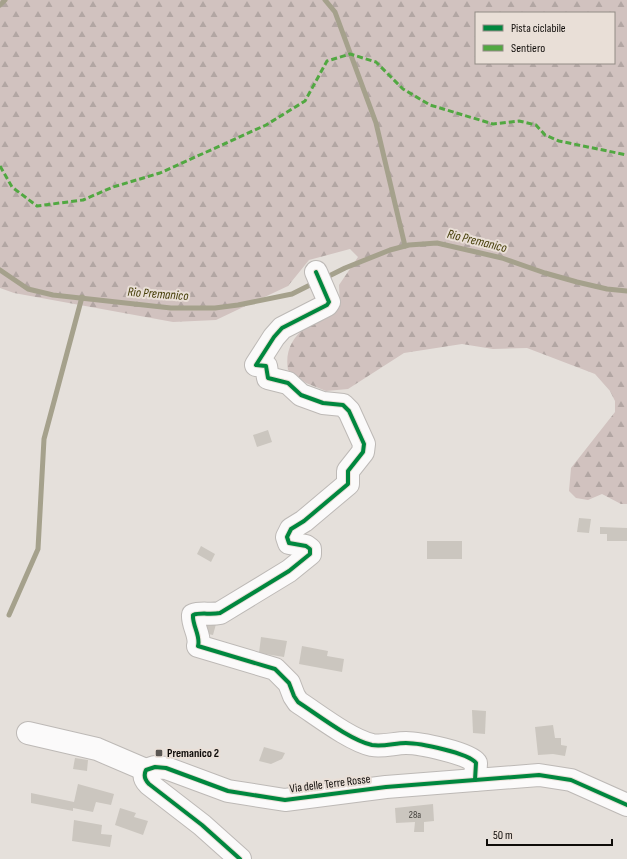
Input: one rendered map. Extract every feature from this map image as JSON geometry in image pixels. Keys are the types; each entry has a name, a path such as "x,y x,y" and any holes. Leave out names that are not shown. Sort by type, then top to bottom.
{"street":[{"path":"316,272 327,297 327,305 282,328 274,337 256,365 266,366 268,378 288,383 301,395 323,403 343,405 349,411 364,444 363,452 348,471 348,484 304,521 291,529 287,537 289,543 306,546 310,549 310,554 289,571 220,613 211,615 193,615 199,642 198,646 276,669 289,683 298,702 356,740 373,746 407,743 422,745 456,752 474,759 476,763 475,780"},
{"path":"28,733 97,749 146,770 144,777 149,784 202,825 240,859"},
{"name":"Via delle Terre Rosse","path":"146,770 155,767 166,768 228,791 286,800 386,787 539,775 571,780 627,805"}],"green space":[{"path":"0,0 627,0 627,504 621,504 602,494 588,500 576,498 569,491 571,468 615,412 615,401 610,391 595,374 527,348 493,349 462,344 404,353 348,389 326,391 306,383 288,370 287,358 290,347 295,338 311,323 340,307 339,285 358,257 350,249 309,260 288,286 216,320 173,322 14,293 0,288"}],"building":[{"path":"268,430 272,442 257,447 253,435"},
{"path":"579,518 591,519 589,533 577,532"},
{"path":"600,527 627,528 627,541 607,541 607,534 600,534"},
{"path":"427,541 462,541 462,559 427,559"},
{"path":"201,546 215,554 211,562 197,554"},
{"path":"203,622 216,624 213,635 203,633"},
{"path":"261,637 287,641 284,657 259,653"},
{"path":"302,646 328,651 327,656 344,659 342,672 299,664"},
{"path":"472,710 486,711 485,734 473,733"},
{"path":"553,725 555,738 561,738 561,745 567,746 565,756 553,754 538,755 535,727"},
{"path":"264,747 285,753 282,759 271,764 259,761"},
{"path":"75,758 88,760 87,771 73,769"},
{"path":"78,784 114,794 111,805 96,802 93,812 73,808 73,811 31,803 31,793 74,802"},
{"path":"433,804 434,821 424,822 424,832 414,832 415,822 396,823 395,808"},
{"path":"120,808 136,813 134,817 148,821 143,835 115,825"},
{"path":"74,820 102,825 101,834 112,835 110,847 72,841"}],"waterway":[{"path":"0,5 5,0"},
{"path":"325,0 335,12 376,123 405,246"},
{"name":"Rio Premanico","path":"325,278 345,268 390,250 409,245 437,243 502,258 577,282 607,289 627,291"},
{"name":"Rio Premanico","path":"0,270 28,289 53,295 171,308 215,308 238,305 292,294 316,282"},
{"path":"9,615 38,549 44,439 82,297"}],"marked path":[{"path":"0,166 12,187 37,206 83,200 113,187 160,173 266,125 305,101 327,61 350,54 376,62 403,89 430,105 493,124 519,121 536,125 545,135 559,141 627,155"}],"cycle path":[{"path":"316,272 329,302 327,305 282,328 274,337 256,365 266,366 268,378 288,383 301,395 323,403 343,405 349,411 364,444 363,452 348,471 348,484 304,521 291,529 287,537 289,543 306,546 310,549 310,554 289,571 220,613 193,615 199,642 198,646 275,669 289,683 298,702 334,726 363,742 372,745 406,743 421,745 454,752 472,759 476,763 475,780"},
{"path":"240,859 202,825 149,784 145,778 146,770 155,767 166,768 228,791 285,800 386,787 539,775 571,780 627,805"}],"place":[{"name":"Premanico 2","path":"159,753"}]}
